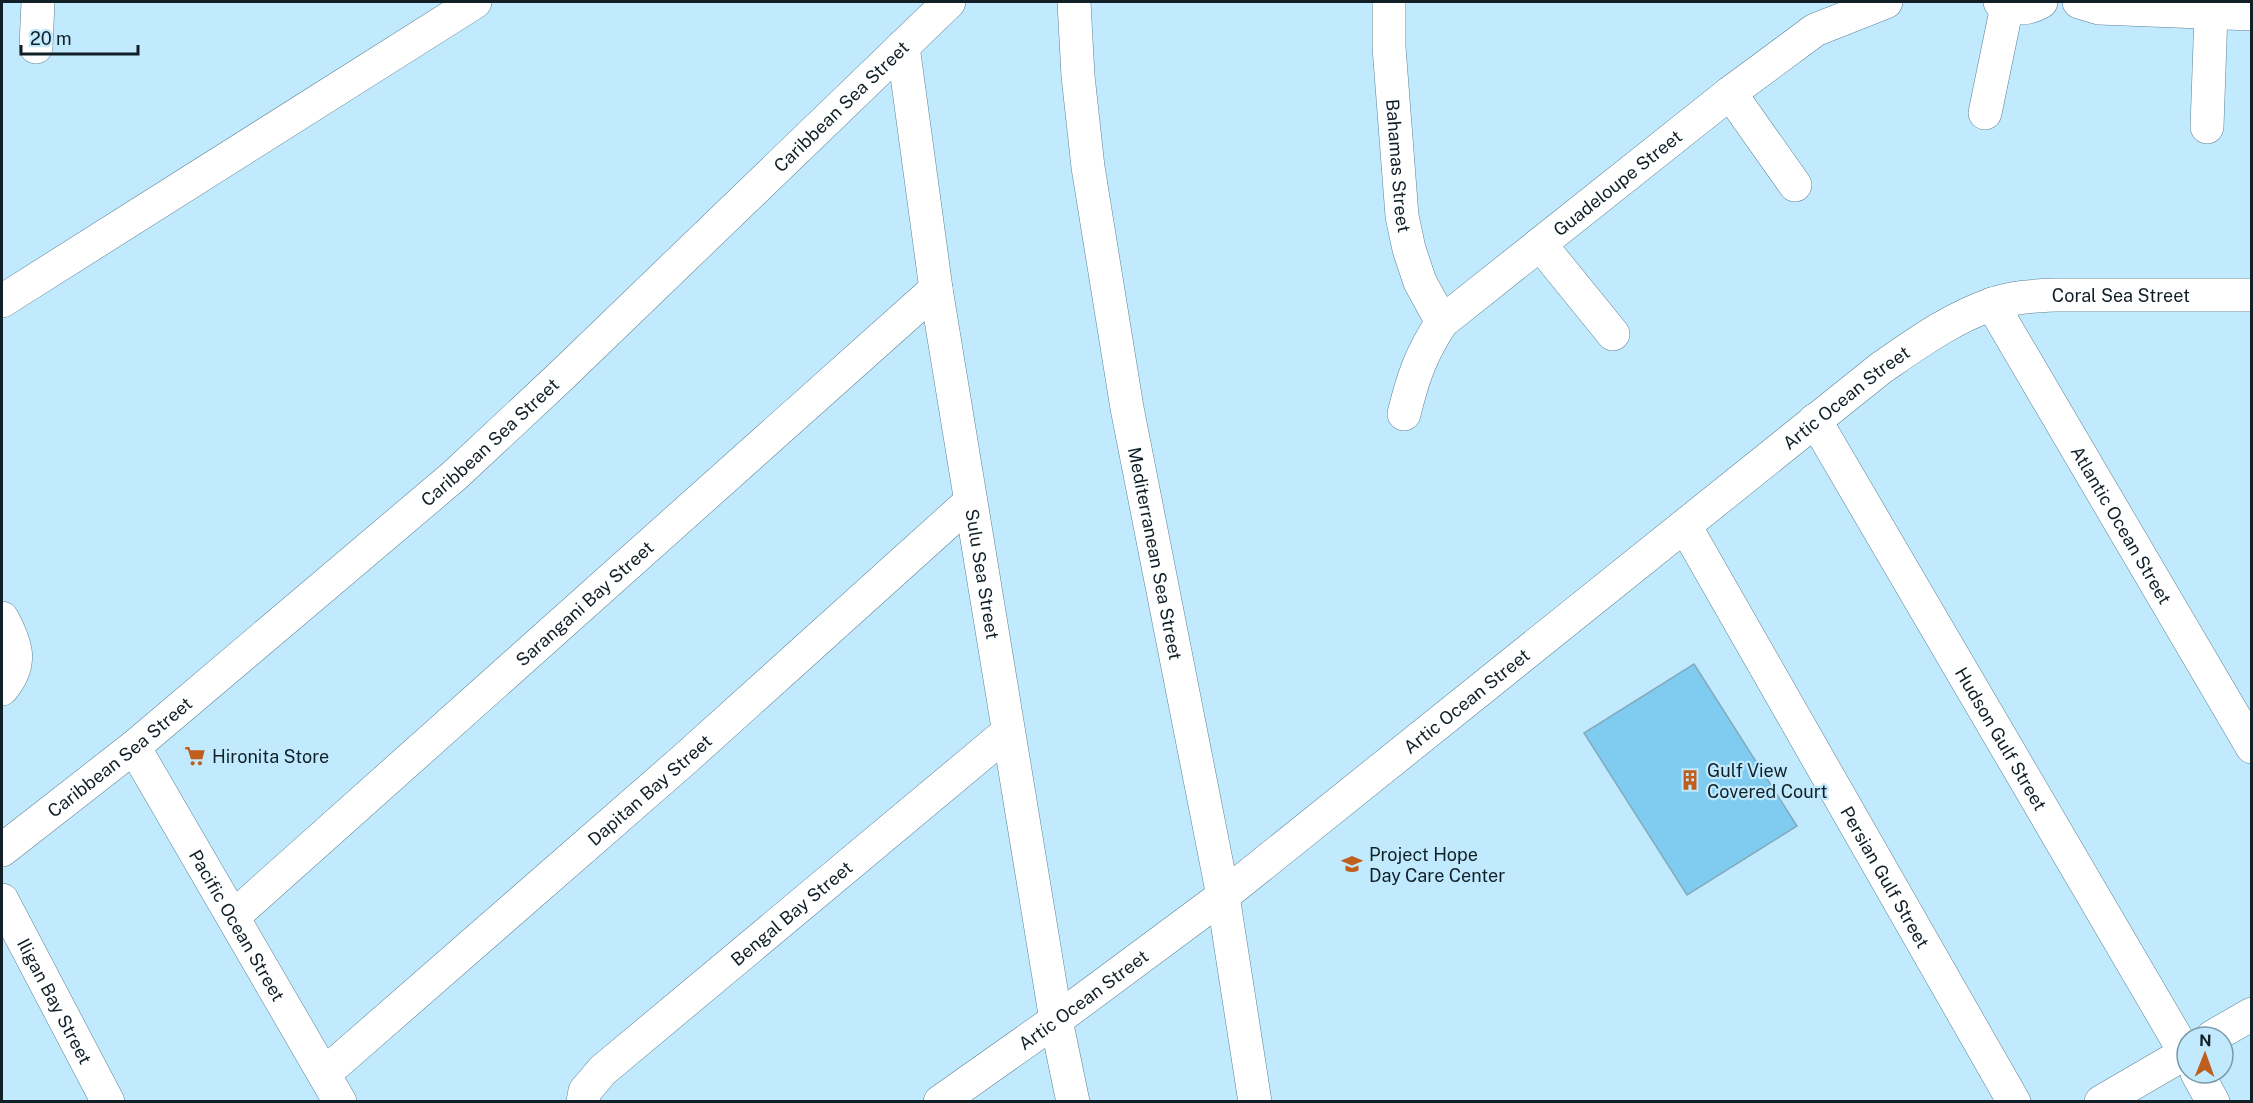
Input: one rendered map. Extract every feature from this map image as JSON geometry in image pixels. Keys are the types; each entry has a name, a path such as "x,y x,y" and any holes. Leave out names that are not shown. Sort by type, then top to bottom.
{"street":[{"path":"36,47 38,2"},
{"path":"2,301 475,2"},
{"name":"Caribbean Sea Street","path":"2,850 134,747 454,476 949,2"},
{"name":"Mediterranean Sea Street","path":"1074,2 1078,75 1088,167 1125,397 1223,896 1255,1101"},
{"name":"Bahamas Street","path":"1389,2 1389,46 1402,216 1409,249 1420,282 1442,322"},
{"name":"Guadeloupe Street","path":"1404,414 1412,380 1424,348 1442,322 1730,93 1815,30 1886,2"},
{"path":"1985,113 2003,4 2019,9 2041,2"},
{"path":"2079,2 2099,8 2252,14"},
{"path":"2207,127 2211,14"},
{"name":"Sulu Sea Street","path":"903,46 936,289 970,502 1056,1020 1073,1101"},
{"path":"1730,93 1795,185"},
{"path":"1540,244 1613,334"},
{"name":"Sarangani Bay Street","path":"233,918 936,289"},
{"name":"Coral Sea Street","path":"1992,304 2023,297 2055,295 2251,297"},
{"name":"Artic Ocean Street","path":"940,1101 1056,1020 1223,896 1881,368 1955,320 1992,304"},
{"name":"Atlantic Ocean Street","path":"1992,304 2252,747"},
{"name":"Hudson Gulf Street","path":"1815,420 2177,1025"},
{"name":"Dapitan Bay Street","path":"324,1074 686,758 970,502"},
{"name":"Persian Gulf Street","path":"1685,526 2014,1101"},
{"path":"2,618 15,648 16,666 2,689"},
{"name":"Bengal Bay Street","path":"583,1101 585,1090 603,1070 1008,732"},
{"name":"Pacific Ocean Street","path":"134,747 340,1101"},
{"name":"Iligan Bay Street","path":"2,900 108,1101"},
{"path":"2235,1026 2252,1014"},
{"path":"2101,1101 2175,1064"},
{"name":"Hudson Gulf Street","path":"2207,1085 2213,1101"}],"building":[{"name":"Gulf View Covered Court","path":"1694,664 1797,826 1687,895 1584,733"}],"place":[{"name":"Hironita Store","path":"195,756"},
{"name":"Gulf View Covered Court","path":"1690,780"},
{"name":"Project Hope Day Care Center","path":"1352,864"}]}
